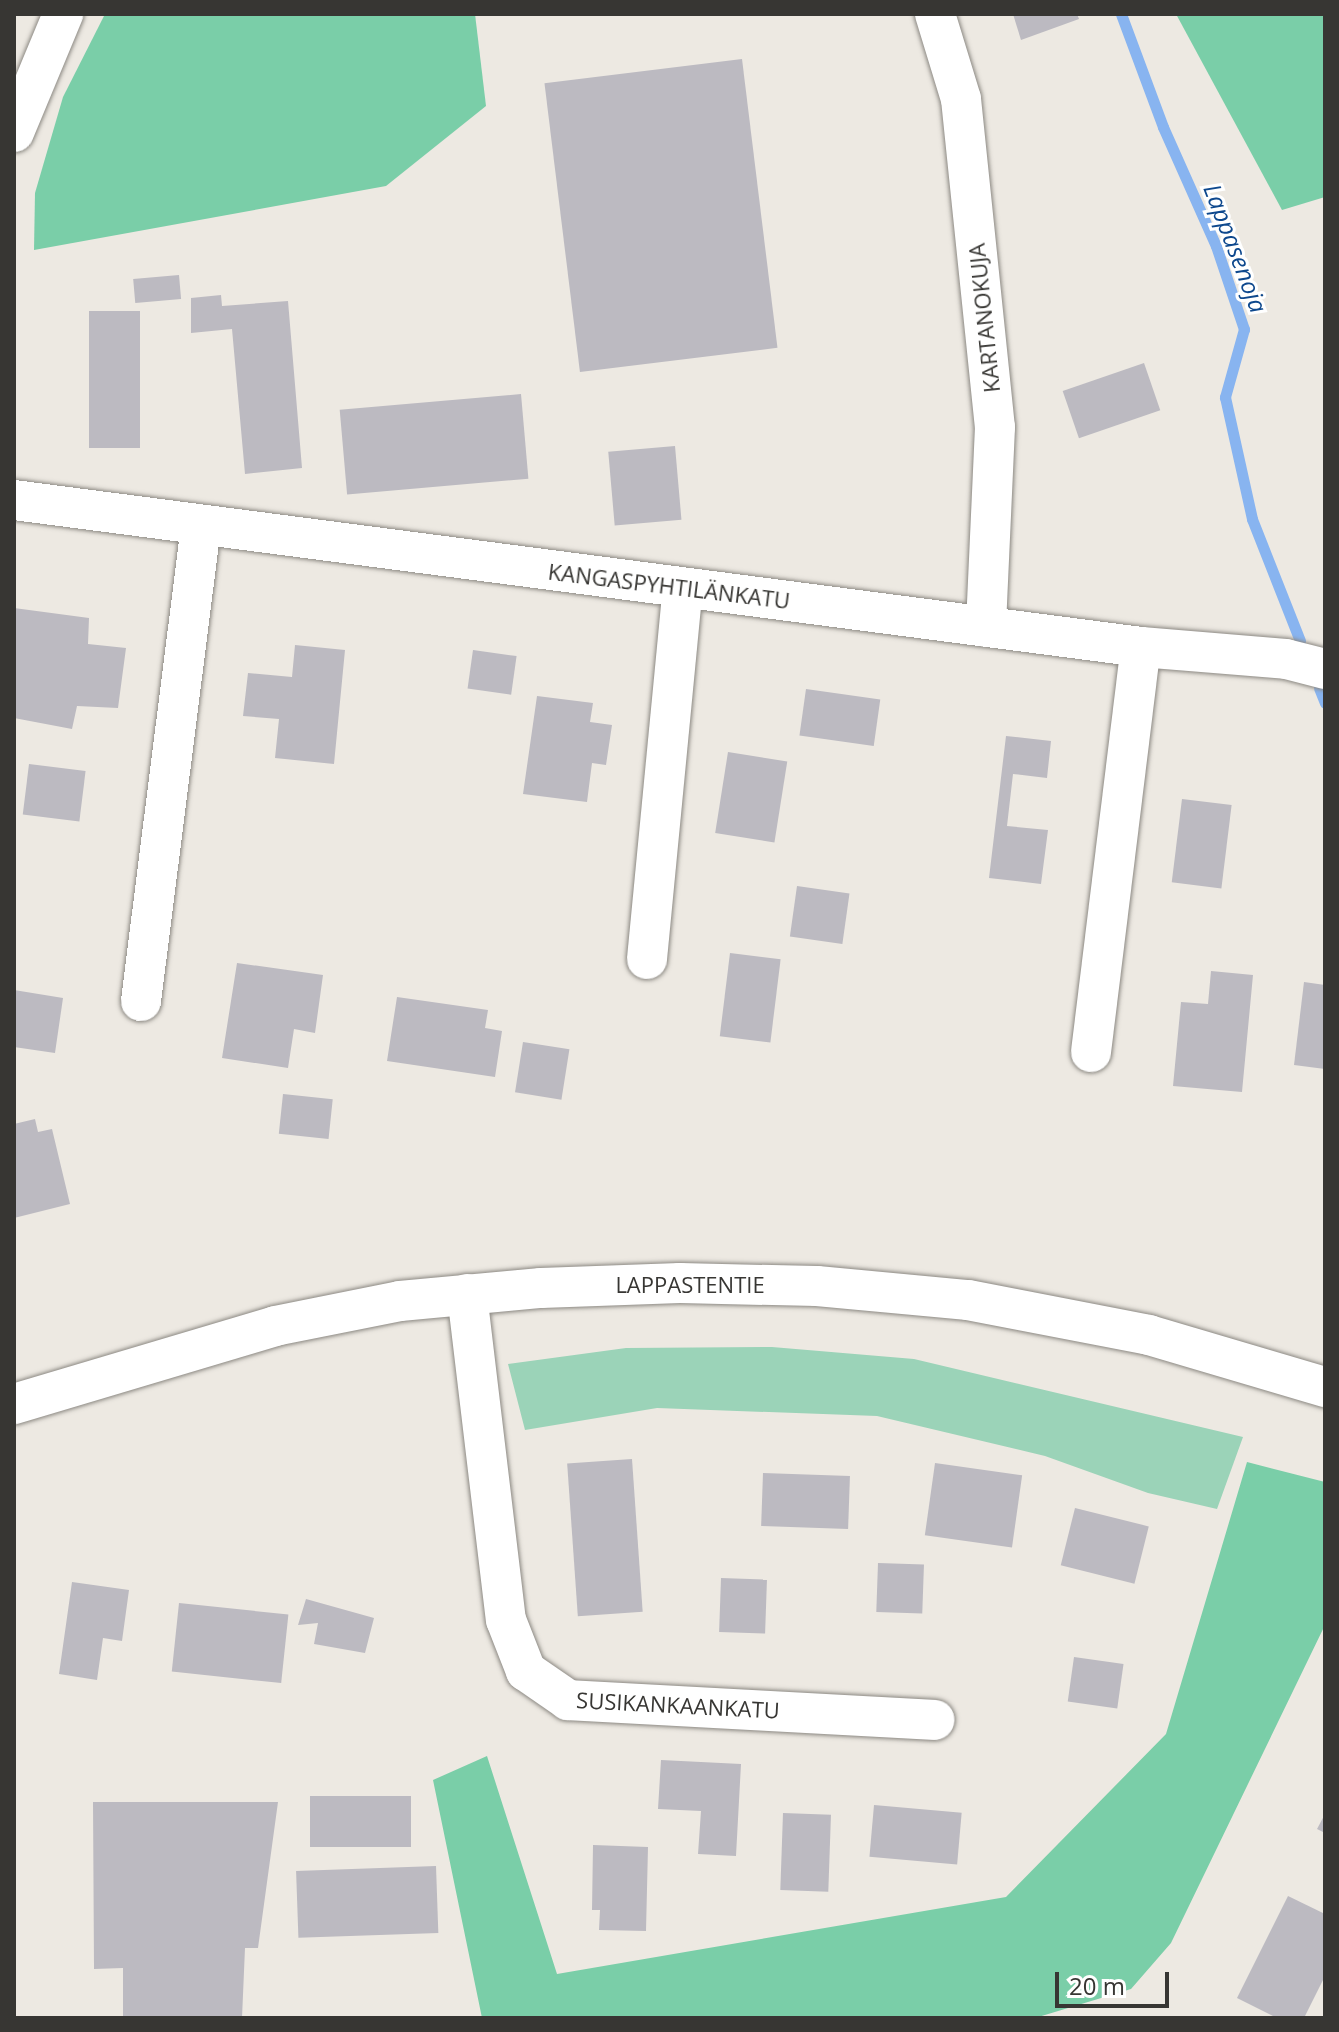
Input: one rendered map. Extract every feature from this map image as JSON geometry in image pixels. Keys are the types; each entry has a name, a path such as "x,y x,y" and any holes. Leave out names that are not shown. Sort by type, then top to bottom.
{"street":[{"path":"14,132 63,14"},
{"name":"KARTANOKUJA","path":"935,14 961,99 995,427 986,627"},
{"name":"KANGASPYHTILÄNKATU","path":"14,500 1141,647 1286,659 1325,669"},
{"path":"141,1001 201,526"},
{"path":"647,959 683,588"},
{"path":"1091,1052 1141,647"},
{"name":"LAPPASTENTIE","path":"14,1404 55,1389 275,1326 400,1301 467,1294 695,1284 817,1286 968,1300 1149,1335 1325,1387"},
{"name":"SUSIKANKAANKATU","path":"467,1294 506,1620 526,1671 568,1700 934,1720"},
{"name":"LAPPASTENTIE","path":"14,1397 55,1389"}],"green space":[{"path":"105,14 475,14 486,106 386,186 34,250 35,193 63,97"},
{"path":"1176,14 1325,14 1325,197 1282,210"},
{"path":"772,1347 914,1359 1243,1437 1217,1509 1148,1493 1045,1456 877,1416 657,1408 525,1430 508,1364 626,1348"},
{"path":"1247,1462 1325,1482 1325,1625 1171,1943 1131,1989 1035,2018 482,2018 433,1780 487,1756 557,1974 1006,1897 1166,1734"}],"building":[{"path":"1013,14 1077,14 1079,19 1021,40"},
{"path":"742,59 777,348 580,372 544,83"},
{"path":"179,275 181,299 135,303 133,279"},
{"path":"221,295 222,306 288,301 302,468 245,474 232,329 191,333 191,298"},
{"path":"89,311 140,311 140,448 89,448"},
{"path":"1144,363 1160,410 1079,438 1063,391"},
{"path":"521,394 528,479 347,495 340,410"},
{"path":"675,446 681,520 615,526 608,452"},
{"path":"14,608 89,618 88,644 126,648 118,708 77,706 72,729 14,718"},
{"path":"295,645 345,650 334,764 275,758 279,719 243,716 248,673 292,677"},
{"path":"473,650 517,656 511,695 468,689"},
{"path":"806,689 880,699 874,746 799,736"},
{"path":"537,696 593,703 590,722 612,725 606,765 592,763 587,802 523,794"},
{"path":"1006,736 1051,741 1047,778 1013,774 1007,826 1048,830 1041,884 989,878"},
{"path":"728,752 787,761 774,842 715,833"},
{"path":"29,764 86,771 79,822 23,815"},
{"path":"1182,799 1232,805 1221,888 1172,882"},
{"path":"797,886 849,893 842,944 790,937"},
{"path":"730,953 781,959 770,1043 720,1036"},
{"path":"237,963 323,975 315,1033 294,1029 288,1068 222,1058"},
{"path":"1211,971 1253,975 1242,1092 1173,1086 1181,1002 1208,1004"},
{"path":"1304,982 1325,985 1325,1069 1294,1065"},
{"path":"14,990 63,998 55,1053 14,1047"},
{"path":"397,997 488,1010 485,1028 502,1031 495,1077 387,1061"},
{"path":"523,1042 569,1049 561,1100 515,1092"},
{"path":"283,1094 333,1099 329,1139 279,1134"},
{"path":"35,1119 38,1132 52,1129 70,1204 14,1218 14,1124"},
{"path":"632,1459 643,1612 578,1616 567,1464"},
{"path":"935,1463 1022,1475 1012,1548 925,1535"},
{"path":"763,1473 850,1476 848,1529 761,1526"},
{"path":"1075,1508 1149,1526 1134,1584 1061,1565"},
{"path":"878,1563 924,1565 922,1614 876,1612"},
{"path":"721,1578 767,1580 765,1634 719,1632"},
{"path":"72,1582 129,1590 122,1641 103,1638 97,1680 59,1674"},
{"path":"306,1599 374,1618 365,1653 314,1644 318,1623 298,1625"},
{"path":"179,1603 288,1614 281,1683 172,1672"},
{"path":"1074,1657 1124,1664 1117,1709 1068,1702"},
{"path":"661,1760 741,1764 736,1856 698,1854 701,1811 658,1809"},
{"path":"310,1796 411,1796 411,1847 310,1847"},
{"path":"93,1802 278,1802 258,1948 245,1948 242,2018 123,2018 123,1968 94,1969"},
{"path":"874,1805 962,1813 957,1864 869,1857"},
{"path":"783,1813 831,1815 828,1892 780,1890"},
{"path":"1325,1814 1325,1833 1317,1829"},
{"path":"593,1845 648,1847 646,1931 599,1930 600,1910 592,1910"},
{"path":"436,1866 438,1933 298,1938 296,1871"},
{"path":"1288,1896 1325,1914 1325,1976 1304,2018 1277,2018 1237,1998"}],"waterway":[{"name":"Lappasenoja","path":"1121,14 1163,127 1216,246 1244,329 1225,397 1252,519 1300,641"},
{"name":"Lappasenoja","path":"1319,688 1325,703"}]}
